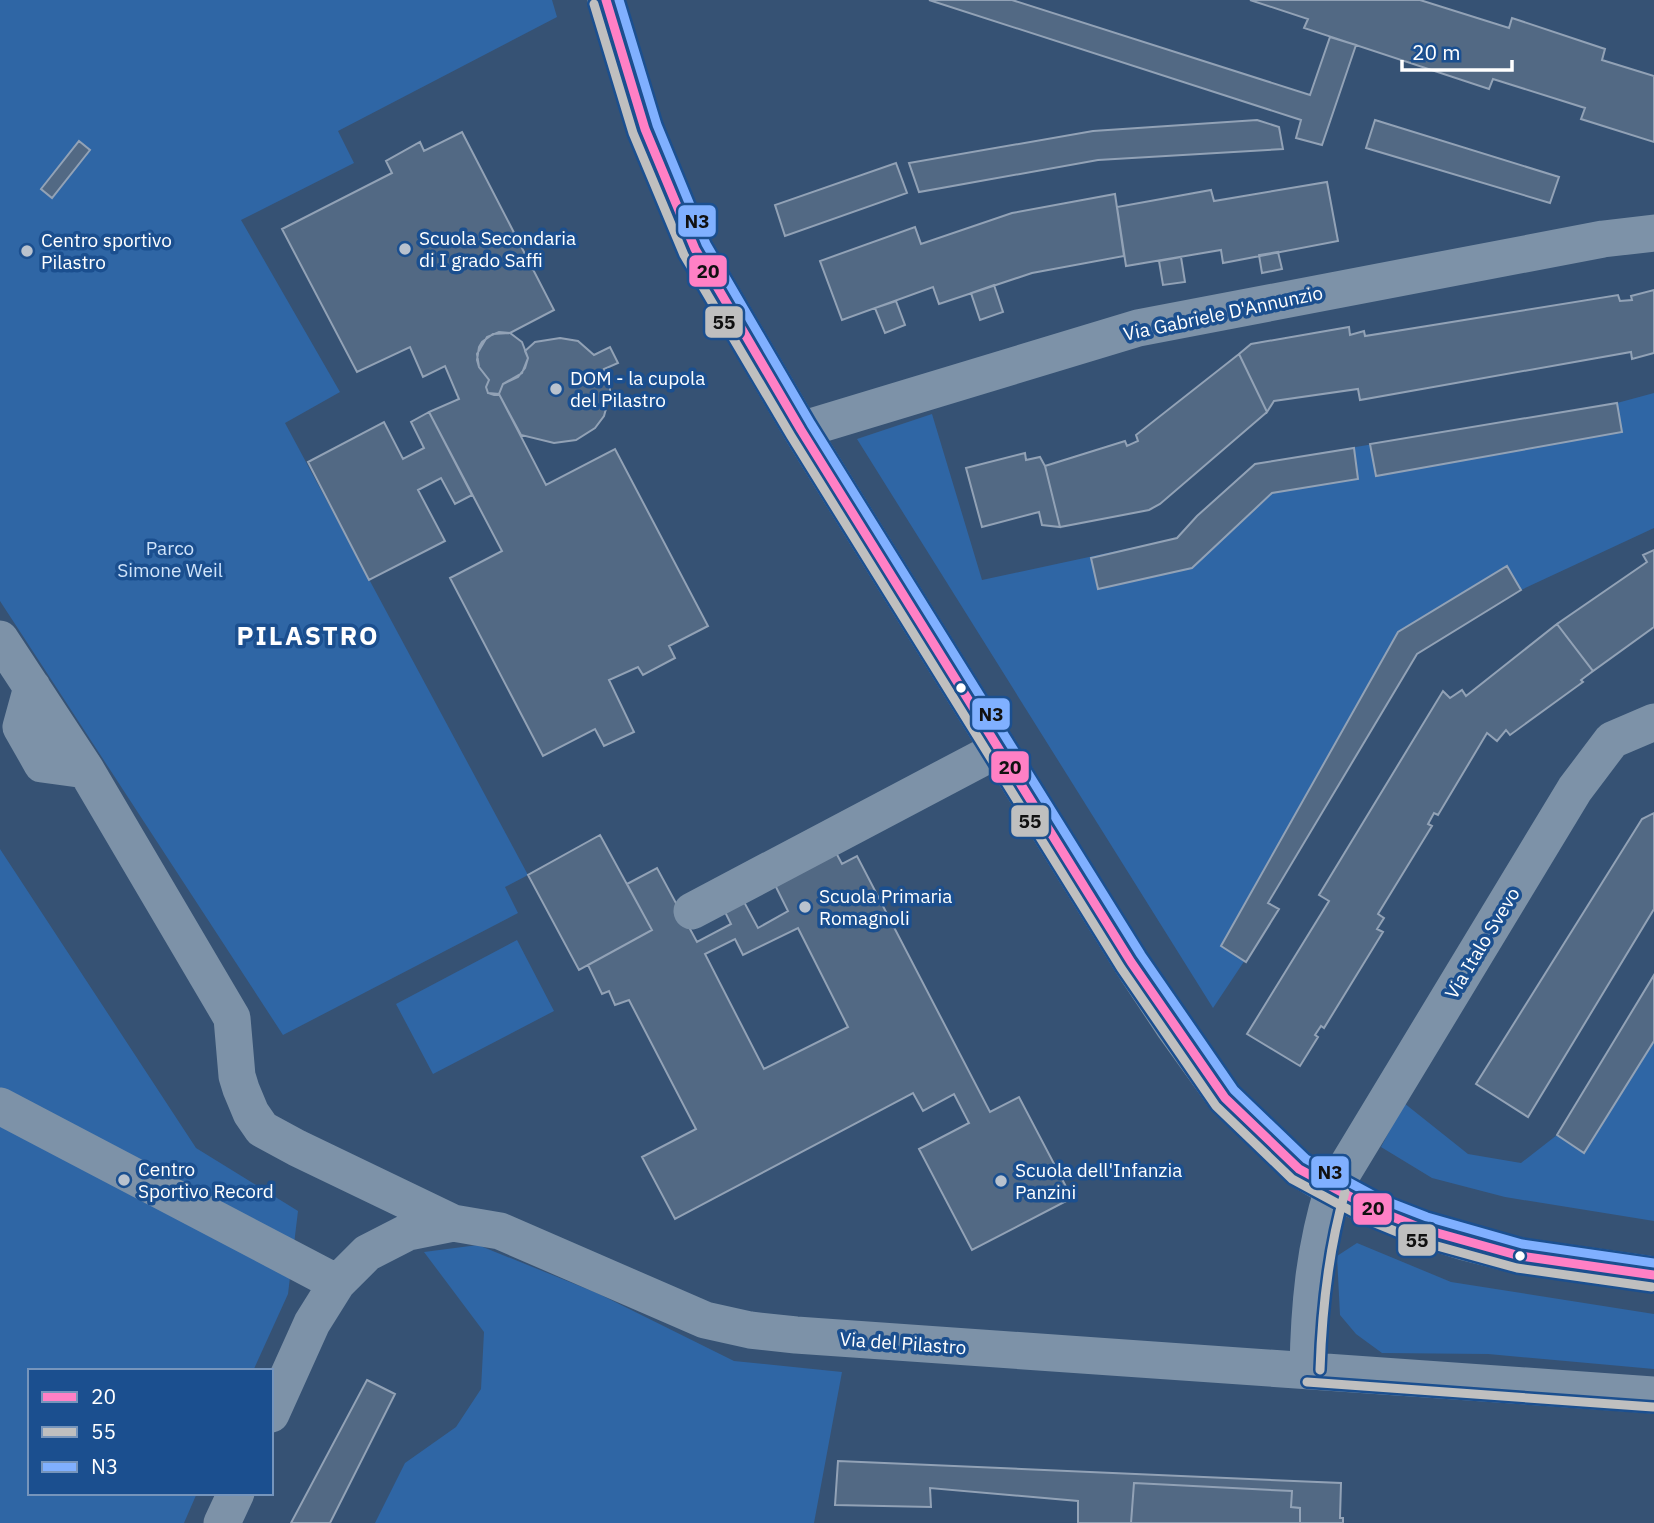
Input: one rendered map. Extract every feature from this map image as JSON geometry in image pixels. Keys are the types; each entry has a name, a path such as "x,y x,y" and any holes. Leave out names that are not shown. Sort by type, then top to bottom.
{"street":[{"path":"607,0 645,129 695,249 801,430 1130,962 1225,1098 1299,1168 1373,1209 1423,1229 1520,1256 1654,1275"},
{"name":"Via Gabriele D'Annunzio","path":"801,430 1138,328 1603,239 1654,233"},
{"path":"0,639 86,770 232,1018 237,1076 251,1113 262,1129 453,1223"},
{"name":"Via Italo Svevo","path":"1300,1370 1322,1224 1333,1189 1575,789 1612,740 1654,722"},
{"path":"692,911 999,749"},
{"path":"0,1106 337,1283"},
{"name":"Via del Pilastro","path":"273,1410 312,1323 337,1283 367,1253 408,1232 453,1223 500,1231 705,1320 750,1330 1654,1395"},
{"path":"222,1523 235,1495"}],"green space":[{"name":"Parco Simone Weil","path":"0,0 552,0 557,17 338,131 354,163 241,220 340,392 285,423 528,875 505,887 518,913 283,1035 0,601"},
{"path":"1654,393 1654,528 1521,590 1417,654 1268,902 1279,909 1213,1008 857,439 932,414 982,580 1177,538 1197,516 1255,464 1617,403"},
{"name":"Centro Sportivo Record","path":"0,849 196,1148 298,1211 288,1294 254,1369 28,1369 28,1495 196,1495 184,1523 0,1523"},
{"path":"517,940 554,1011 433,1074 396,1004"},
{"path":"1654,975 1654,1221 1505,1197 1432,1178 1381,1147 1404,1103 1468,1154 1521,1163 1557,1135"},
{"path":"1357,1243 1451,1282 1654,1314 1654,1369 1488,1354 1382,1353 1356,1334 1340,1315 1337,1256"},
{"path":"478,1245 597,1293 734,1361 842,1372 814,1523 375,1523 405,1463 456,1427 481,1389 484,1332 424,1252"}],"building":[{"path":"929,0 1012,0 1310,95 1330,37 1356,45 1322,145 1296,138 1301,120"},
{"path":"1250,0 1420,0 1509,28 1512,18 1605,49 1602,60 1654,76 1654,142 1581,119 1585,108 1493,79 1489,89 1304,28 1308,19"},
{"path":"1257,120 1279,127 1283,149 1098,160 919,192 909,163 1093,131"},
{"path":"1375,120 1559,177 1550,203 1366,148"},
{"path":"462,132 554,310 510,333 493,334 482,342 477,360 489,380 486,387 488,393 499,394 546,485 615,449 708,626 669,646 675,658 643,675 638,667 609,680 634,732 604,746 595,729 543,756 450,578 502,551 429,412 459,399 445,366 423,377 410,347 357,372 282,229 392,173 386,161 420,142 424,151"},
{"path":"79,141 90,150 52,198 41,189"},
{"path":"896,163 907,193 785,236 775,205"},
{"path":"1327,182 1338,241 1223,263 1221,250 1126,266 1117,207 1211,190 1214,201"},
{"path":"1115,194 1124,256 1032,273 939,304 933,287 842,320 820,261 915,227 921,244 1012,213"},
{"path":"1278,252 1282,269 1262,273 1259,255"},
{"path":"1181,257 1185,282 1163,285 1159,261"},
{"path":"994,285 1003,312 980,320 971,293"},
{"path":"1654,290 1654,353 1632,359 1631,352 1360,400 1358,389 1274,401 1267,412 1239,354 1251,344 1349,327 1350,335 1364,331 1365,336 1618,295 1620,301 1632,300 1631,296"},
{"path":"896,301 905,325 885,333 875,308"},
{"path":"499,332 510,333 522,342 528,358 522,373 503,384 499,394 494,395 488,393 486,387 489,380 479,367 477,354 487,337"},
{"name":"DOM - la cupola del Pilastro","path":"560,338 578,341 594,355 610,347 618,363 604,369 610,384 610,394 604,416 595,428 576,440 554,443 521,435 499,394 503,384 518,377 525,368 528,358 525,351 535,342"},
{"path":"1239,354 1267,412 1160,504 1149,510 1060,527 1045,466 1125,441 1127,446 1138,441 1136,435"},
{"path":"1617,403 1622,432 1376,476 1370,444"},
{"path":"429,412 472,495 455,504 441,478 418,490 445,541 369,580 308,462 384,422 403,459 424,448 411,422"},
{"path":"1354,448 1358,479 1272,493 1192,568 1098,589 1091,558 1177,538 1197,516 1255,464"},
{"path":"1025,453 1026,460 1040,457 1045,466 1060,527 1042,525 1039,512 982,527 966,468"},
{"path":"1654,550 1654,627 1593,671 1557,624 1647,562 1643,555"},
{"path":"1507,566 1521,590 1417,654 1268,903 1279,909 1246,962 1221,946 1398,632"},
{"path":"1557,624 1593,671 1581,680 1583,682 1510,735 1506,730 1497,741 1487,733 1438,815 1434,813 1428,824 1432,826 1378,914 1384,918 1377,929 1383,932 1324,1028 1321,1026 1315,1035 1318,1037 1300,1066 1247,1034 1329,901 1319,895 1443,691 1450,698 1462,690 1466,696"},
{"path":"1654,813 1654,909 1528,1117 1476,1084 1642,819"},
{"path":"600,835 652,930 579,970 528,875"},
{"path":"833,847 842,864 857,856 990,1112 1019,1097 1072,1198 972,1250 919,1149 969,1123 954,1094 923,1111 913,1093 675,1219 642,1157 696,1129 629,1000 615,1005 609,991 602,994 588,965 652,930 627,884 657,868 697,942 731,924 724,910 743,900 758,928 788,911 772,879","holes":["798,928 848,1027 764,1069 705,954 735,939 743,955"]},
{"path":"1654,975 1654,1041 1584,1153 1557,1135"},
{"path":"367,1380 395,1394 330,1523 291,1523"},
{"path":"838,1461 1341,1483 1340,1518 1343,1518 1343,1523 1300,1523 1300,1508 1291,1507 1292,1491 1134,1483 1131,1523 1078,1523 1078,1501 930,1488 931,1507 835,1505"},
{"path":"1134,1483 1292,1491 1291,1507 1300,1508 1300,1523 1131,1523"}],"transit line":[{"name":"20","path":"606,0 645,129 695,249 801,430 1131,962 1225,1098 1299,1169 1373,1209 1423,1229 1520,1256 1654,1275"},
{"name":"N3","path":"619,0 657,125 706,244 811,424 1141,955 1234,1090 1306,1159 1378,1198 1427,1217 1522,1244 1654,1263"},
{"name":"55","path":"594,4 633,133 684,255 791,436 1121,968 1216,1106 1292,1179 1368,1220 1419,1241 1517,1268 1652,1287"},
{"name":"55","path":"1320,1370 1327,1281 1345,1192"},
{"name":"55","path":"1307,1382 1653,1407"}],"place":[{"name":"Scuola Secondaria di I grado Saffi","path":"405,249"},
{"name":"Centro sportivo Pilastro","path":"27,251"},
{"name":"DOM - la cupola del Pilastro","path":"556,389"},
{"name":"Scuola Primaria Romagnoli","path":"805,907"},
{"name":"Centro Sportivo Record","path":"124,1180"},
{"name":"Scuola dell'Infanzia Panzini","path":"1001,1181"}],"district":[{"name":"PILASTRO","path":"308,635"}]}
